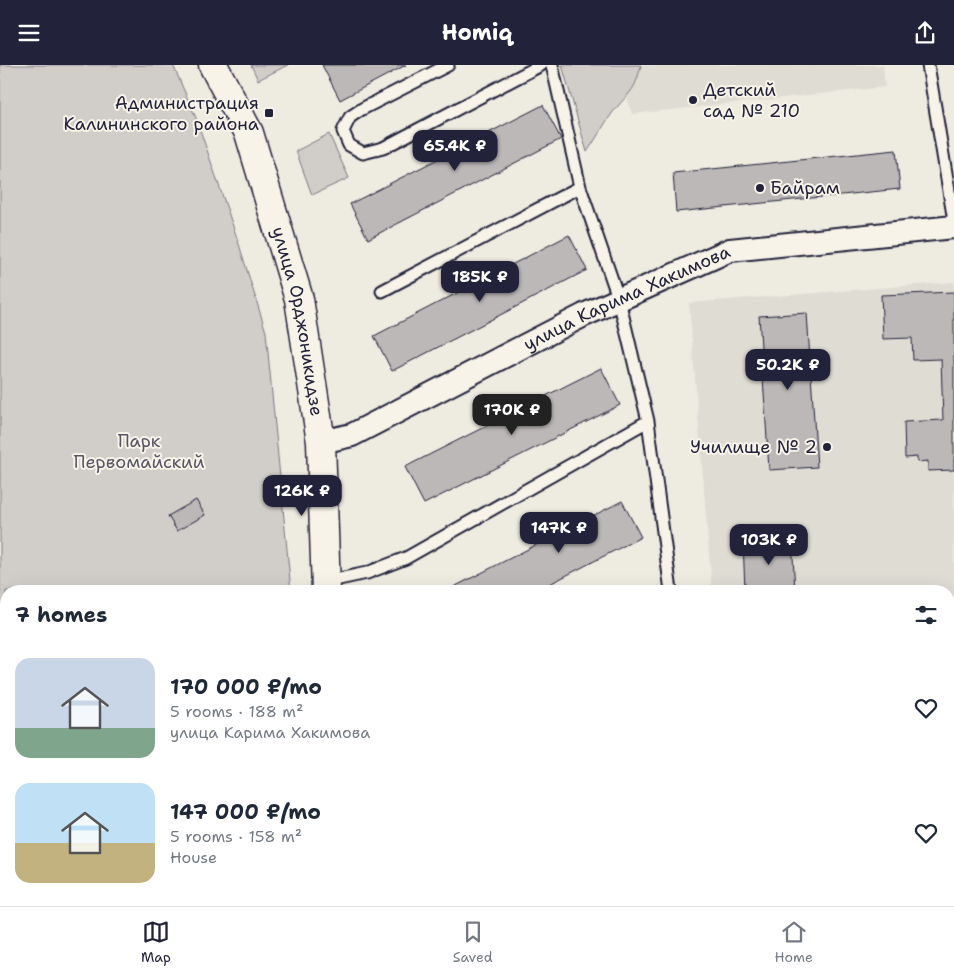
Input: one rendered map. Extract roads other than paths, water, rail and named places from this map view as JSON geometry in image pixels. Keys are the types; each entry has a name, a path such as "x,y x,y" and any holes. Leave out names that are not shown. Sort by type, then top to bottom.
{"main road":[{"name":"улица Орджоникидзе","path":"213,65 249,133 299,299 321,442 325,585"}],"street":[{"name":"улица Карима Хакимова","path":"321,442 352,435 584,315 730,250 954,227"}],"lane":[{"path":"448,65 350,117 343,131 349,145 363,153 383,149 541,65"},
{"path":"552,65 580,187 619,300 648,421 670,585"},
{"path":"928,65 954,221"},
{"path":"382,291 580,187"},
{"path":"331,585 406,558 648,421"}],"place":[{"name":"Детский сад № 210","path":"693,100"},
{"name":"Администрация Калининского района","path":"269,113"},
{"name":"Байрам","path":"760,188"},
{"name":"Училище № 2","path":"827,447"}],"park label":[{"name":"Парк Первомайский","path":"139,452"}]}
